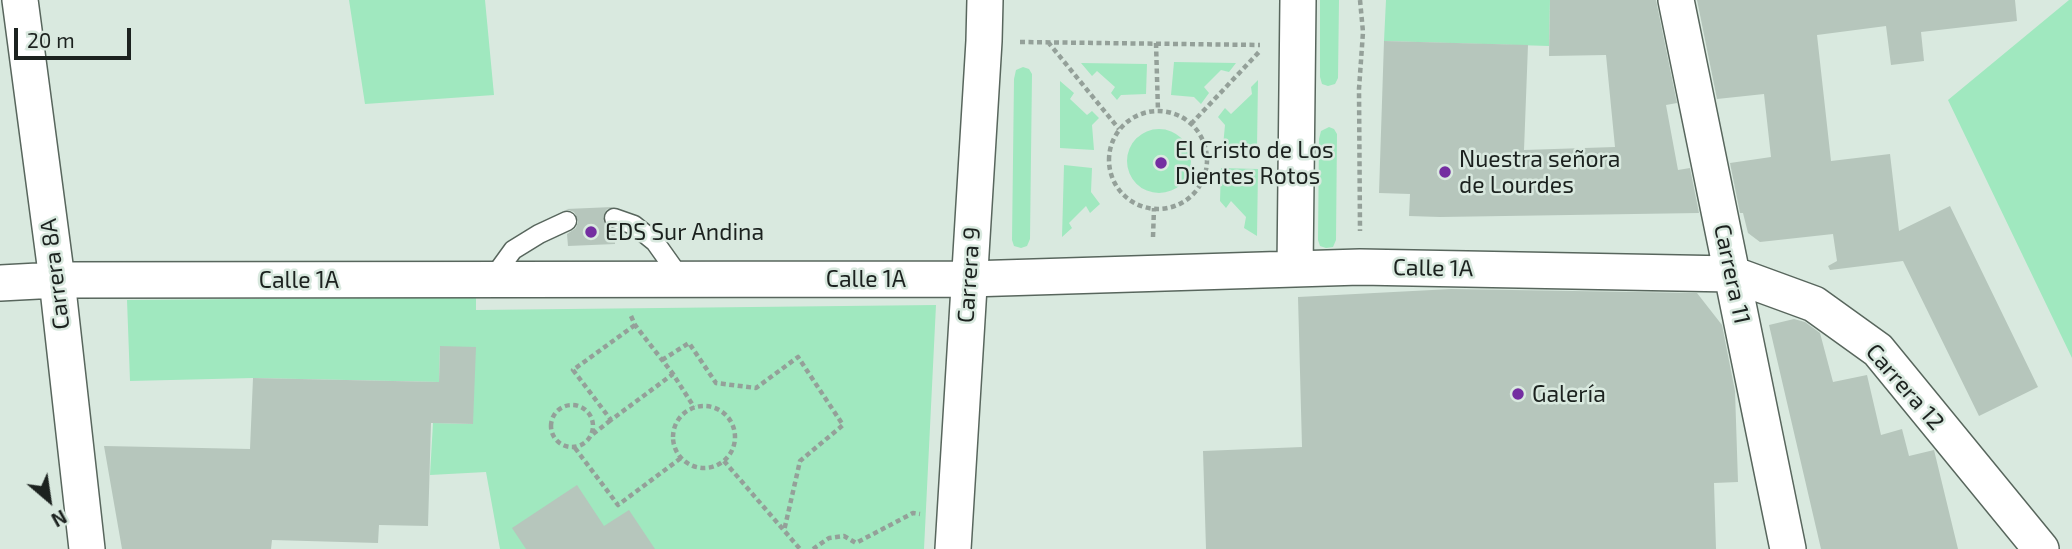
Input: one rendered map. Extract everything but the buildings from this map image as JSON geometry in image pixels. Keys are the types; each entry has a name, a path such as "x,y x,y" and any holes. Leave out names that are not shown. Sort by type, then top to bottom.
{"street":[{"name":"Carrera 8A","path":"20,0 57,280 87,549"},
{"name":"Carrera 9","path":"954,533 985,41 985,0"},
{"path":"1295,270 1298,0"},
{"name":"Carrera 11","path":"1676,0 1788,549"},
{"name":"Calle 1A","path":"0,283 57,280 969,279 1360,267 1732,274"},
{"name":"Carrera 12","path":"1732,274 1814,304 1878,350 2041,549"}],"lane":[{"path":"614,218 634,225 655,242 682,279"},
{"path":"492,279 513,250 567,221"}],"path":[{"path":"1360,0 1363,32 1359,89 1360,267"},
{"path":"985,41 1266,45 1191,124"},
{"path":"1048,42 1119,130"},
{"path":"1156,43 1158,111"},
{"path":"1166,111 1183,117 1196,128 1205,143 1208,160 1205,177 1195,192 1181,203 1165,208 1148,208 1133,202 1120,191 1112,177 1109,160 1111,144 1119,130 1132,118 1149,112 1166,111"},
{"path":"626,279 628,309 635,324 694,407"},
{"path":"611,420 573,370 635,324"},
{"path":"662,360 689,343 716,383 756,388 798,356 843,425 800,461 784,531"},
{"path":"575,448 673,374"},
{"path":"593,434 594,422 589,412 578,405 566,406 556,413 551,424 554,436 562,445 575,448 618,505 681,458"},
{"path":"708,406 722,411 731,421 735,436 732,450 724,461 711,467 698,468 685,462 676,453 672,439 674,425 682,414 694,407 708,406"},
{"path":"724,461 800,549"},
{"path":"813,549 829,538 844,536 856,543 914,513 954,533"}],"green space":[{"path":"349,0 485,0 494,95 365,104"},
{"path":"1320,0 1339,0 1338,78 1335,84 1328,86 1322,84 1320,77"},
{"path":"1386,0 1550,0 1549,46 1384,41"},
{"path":"2072,0 2072,358 1948,100"},
{"path":"1174,62 1236,63 1229,72 1221,70 1204,87 1209,93 1201,104 1194,97 1171,95"},
{"path":"1081,63 1147,64 1146,94 1121,95 1117,100 1111,93 1115,87 1097,71 1092,76"},
{"path":"1023,67 1029,69 1032,74 1030,239 1027,246 1021,248 1014,246 1012,240 1014,79 1016,70"},
{"path":"1258,80 1257,148 1223,146 1225,125 1218,117 1225,108 1231,114 1252,94 1251,87"},
{"path":"1060,81 1074,93 1070,99 1087,115 1092,111 1099,118 1092,125 1094,150 1060,148"},
{"path":"1329,127 1337,134 1336,240 1333,247 1326,248 1320,246 1318,240 1319,139 1321,131"},
{"path":"1159,129 1171,131 1182,138 1189,149 1189,173 1182,184 1171,191 1159,193 1147,191 1136,184 1129,173 1127,161 1129,149 1136,138 1147,131"},
{"path":"1064,165 1092,168 1091,192 1100,204 1090,213 1086,206 1069,223 1072,228 1062,237"},
{"path":"1221,168 1258,169 1257,236 1244,228 1246,217 1231,201 1226,208 1220,201"},
{"path":"476,297 476,310 936,305 924,549 500,549 486,472 430,475 433,423 473,424 440,346 439,382 253,378 130,381 127,300"}],"place":[{"name":"El Cristo de Los Dientes Rotos","path":"1161,163"},
{"name":"Nuestra señora de Lourdes","path":"1445,172"},
{"name":"EDS Sur Andina","path":"591,232"},
{"name":"Galería","path":"1518,394"}]}
